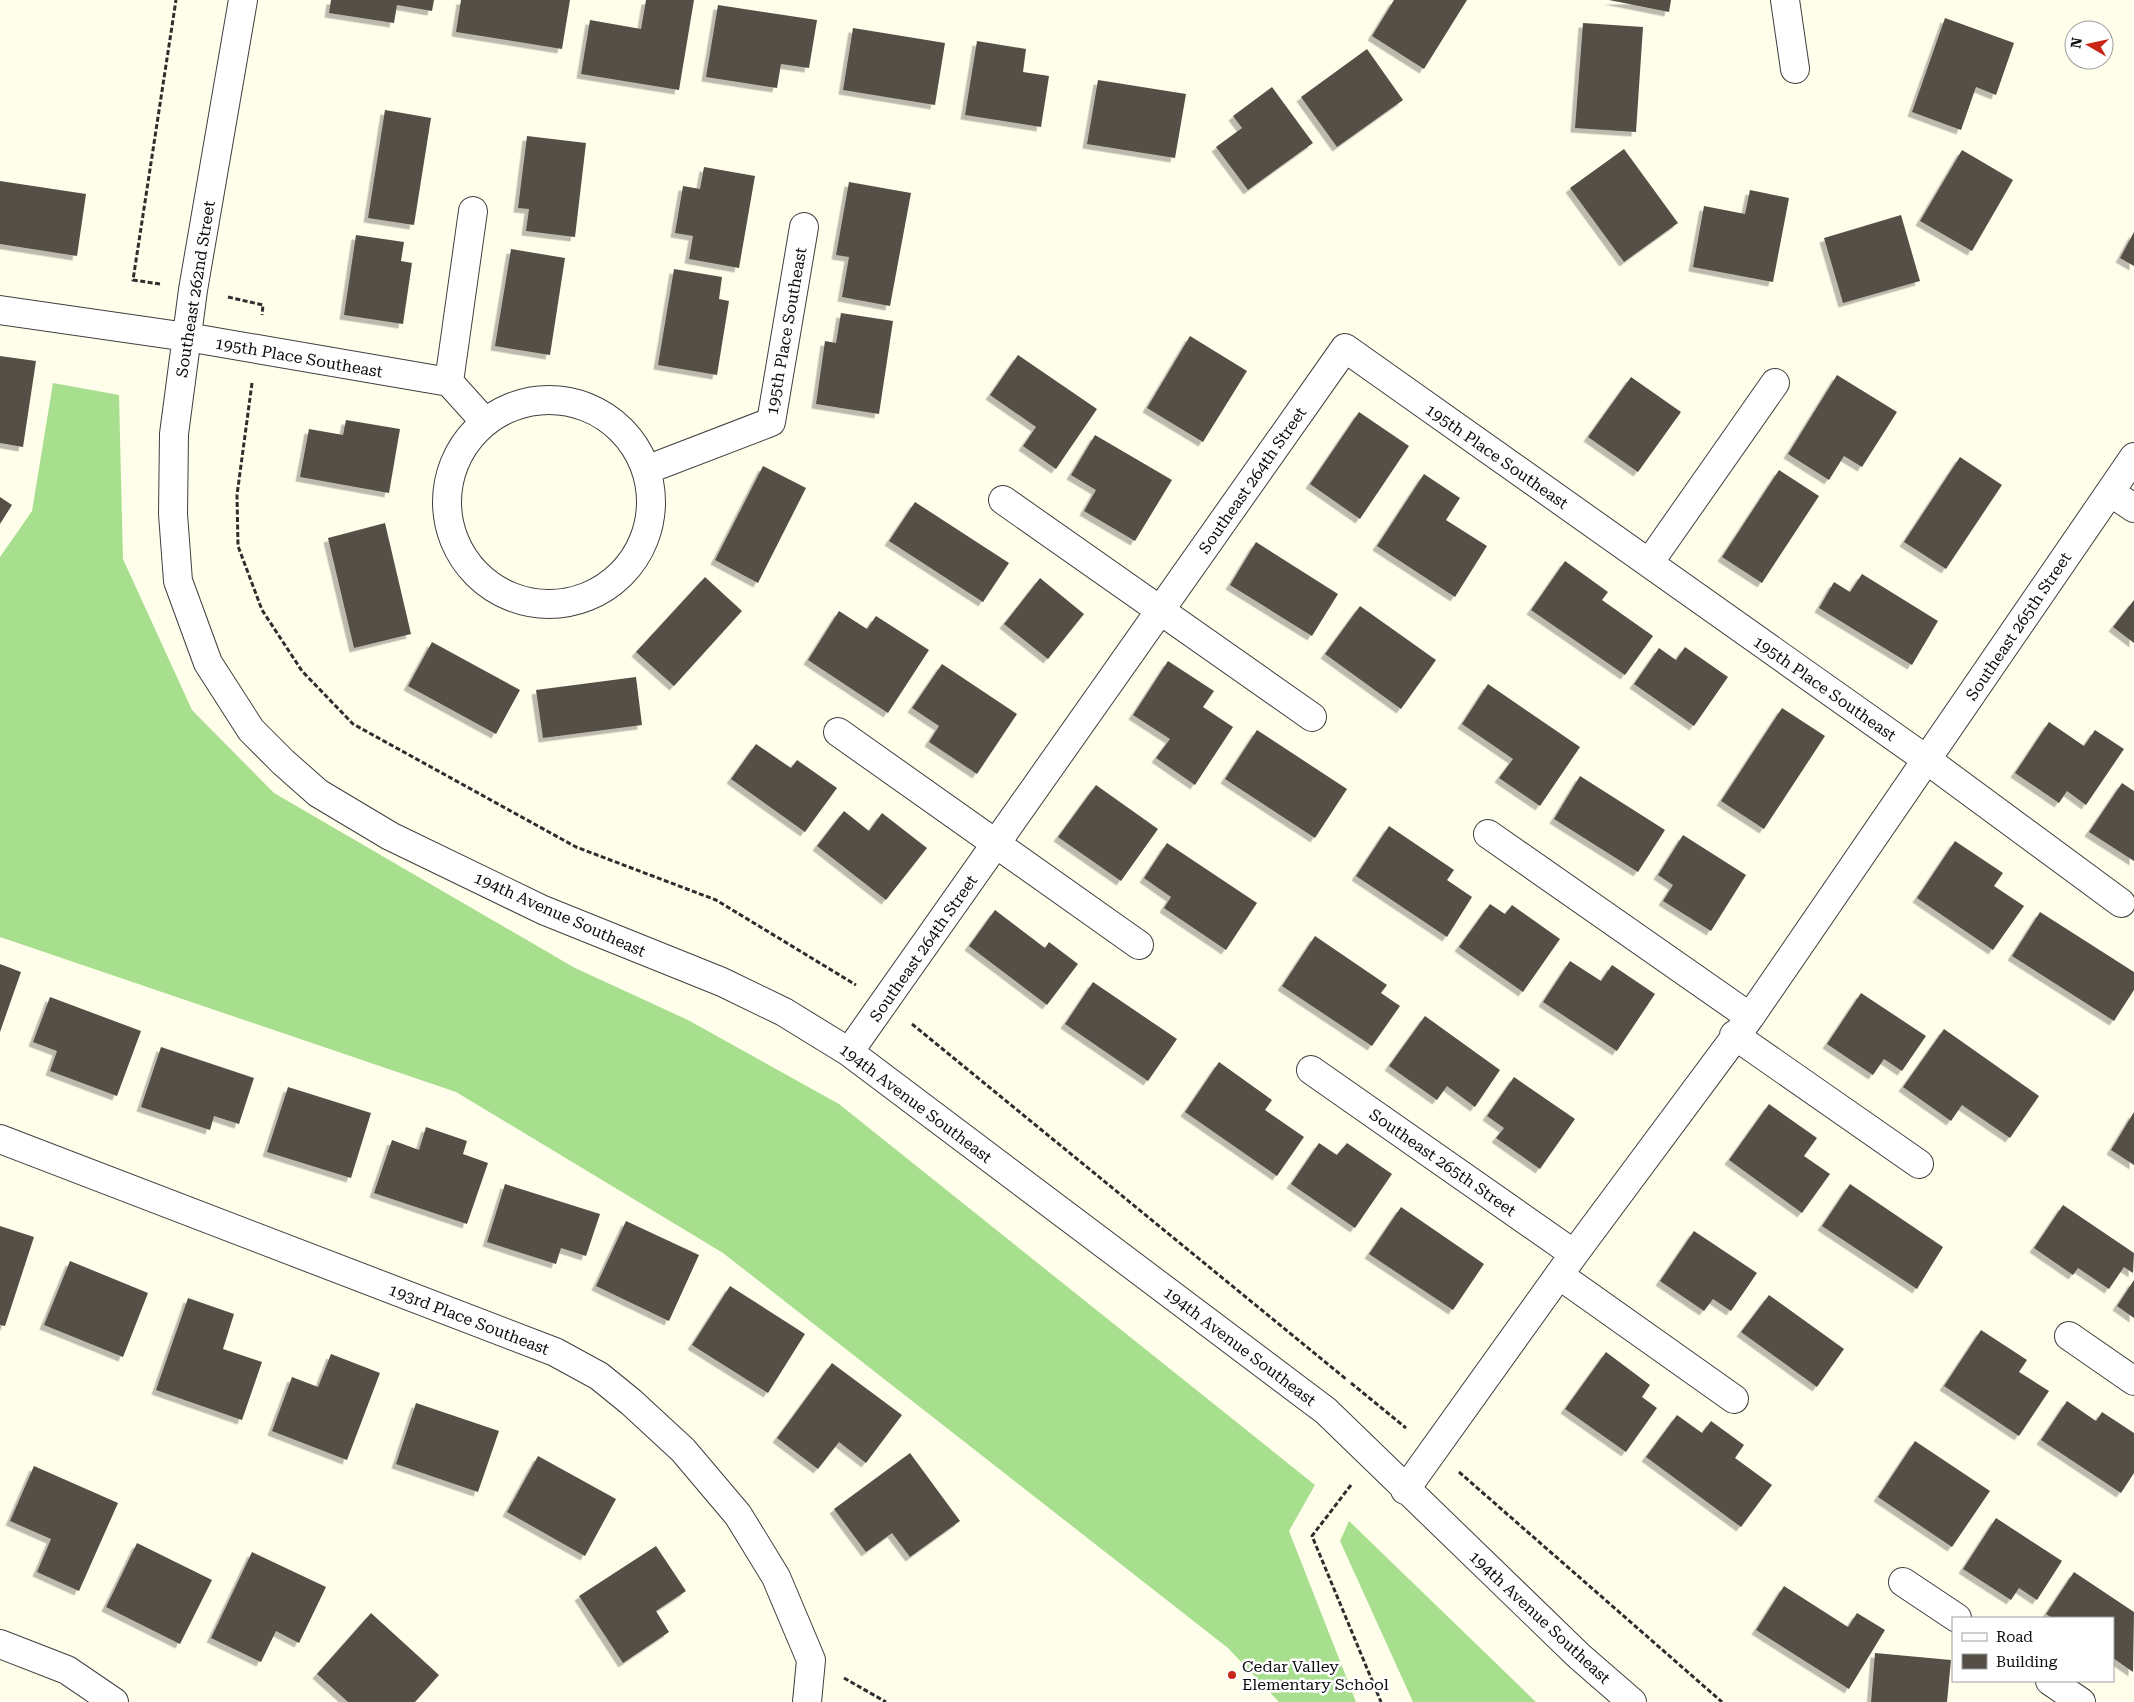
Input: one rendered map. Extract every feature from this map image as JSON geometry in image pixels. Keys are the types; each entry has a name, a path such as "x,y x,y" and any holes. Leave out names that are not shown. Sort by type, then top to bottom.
{"street":[{"name":"Southeast 262nd Street","path":"178,581 173,514 174,434 193,290 243,0"},
{"path":"1785,0 1795,69"},
{"path":"473,211 449,382 485,422"},
{"name":"195th Place Southeast","path":"646,470 771,422 804,227"},
{"name":"195th Place Southeast","path":"0,310 187,337 449,382"},
{"name":"195th Place Southeast","path":"1345,348 1927,760"},
{"name":"Southeast 264th Street","path":"849,1052 1345,348"},
{"path":"1649,563 1775,383"},
{"path":"554,400 578,404 600,413 620,428 636,447 646,470 651,494 650,518 643,542 630,564 619,576 593,595 569,602 545,604 520,600 498,590 478,576 463,557 452,534 447,510 448,485 456,462 468,440 485,422 506,409 529,402 554,400"},
{"name":"Southeast 265th Street","path":"1405,1490 1567,1264 1742,1026 2134,457"},
{"path":"2110,492 2134,508"},
{"path":"1003,500 1312,717"},
{"name":"194th Avenue Southeast","path":"178,581 208,663 251,730 283,762 318,792 390,836 543,910 731,986 784,1012 849,1052 1326,1411 1374,1455 1405,1490 1579,1656 1632,1702"},
{"path":"838,732 1139,945"},
{"path":"1927,760 2121,904"},
{"path":"1488,834 1742,1026 1919,1164"},
{"name":"Southeast 265th Street","path":"1311,1070 1567,1264 1734,1399"},
{"name":"193rd Place Southeast","path":"0,1139 555,1352 599,1376 683,1450 738,1515 776,1577 811,1660"},
{"path":"2070,1336 2134,1381"},
{"path":"1903,1582 1956,1617"},
{"path":"0,1644 67,1670 114,1702"},
{"path":"806,1702 811,1660"},
{"path":"2051,1682 2081,1702"}],"path":[{"path":"176,0 134,280 263,305 237,495 238,546 262,610 302,671 353,724 576,847 716,900 885,1002 1434,1450 1722,1702"},
{"path":"1381,1702 1312,1536 1399,1422"},
{"path":"811,1660 886,1702"}],"green space":[{"path":"53,383 119,395 123,559 192,710 274,793 575,968 688,1020 839,1104 1315,1485 1289,1531 1356,1702 1279,1702 1228,1648 723,1253 456,1092 0,937 0,557 32,511"},
{"path":"1349,1521 1536,1702 1413,1702 1340,1541"}],"building":[{"path":"331,0 434,0 432,11 397,5 394,23 329,13"},
{"path":"461,0 570,0 562,49 456,32"},
{"path":"646,0 694,0 679,90 581,74 590,20 641,29"},
{"path":"1394,0 1467,0 1424,69 1372,36"},
{"path":"1609,0 1671,0 1669,12"},
{"path":"718,5 817,20 809,68 781,64 777,88 706,77"},
{"path":"1945,18 2014,43 1996,95 1976,87 1961,130 1912,112"},
{"path":"1583,23 1643,27 1636,132 1575,128"},
{"path":"853,28 945,43 935,105 843,90"},
{"path":"977,41 1026,49 1023,72 1049,76 1041,127 965,115"},
{"path":"1367,49 1403,100 1337,147 1301,97"},
{"path":"1098,80 1186,94 1175,158 1087,144"},
{"path":"1272,87 1313,143 1248,190 1216,147 1242,128 1233,116"},
{"path":"385,110 431,118 414,225 368,218"},
{"path":"527,136 586,143 575,237 526,231 529,209 518,208"},
{"path":"1624,149 1678,223 1624,262 1570,188"},
{"path":"1962,150 2013,180 1972,251 1920,221"},
{"path":"704,167 755,176 739,268 689,259 693,236 675,233 683,186 700,189"},
{"path":"0,181 86,194 77,256 0,244"},
{"path":"849,182 911,193 890,306 842,297 849,257 836,255"},
{"path":"1750,190 1789,198 1773,282 1693,267 1704,206 1745,214"},
{"path":"1901,215 1920,281 1843,303 1824,238"},
{"path":"2134,232 2134,266 2120,258"},
{"path":"356,235 404,242 401,261 412,263 403,324 344,315"},
{"path":"511,249 565,258 550,355 495,346"},
{"path":"674,269 722,277 719,299 729,301 717,375 658,365"},
{"path":"841,313 893,321 879,414 816,404 825,341 836,343"},
{"path":"1190,336 1247,371 1203,442 1147,408"},
{"path":"1018,355 1097,409 1056,469 1023,446 1036,427 990,395"},
{"path":"0,356 36,361 23,447 0,443"},
{"path":"1837,375 1897,412 1862,467 1844,456 1829,480 1788,454"},
{"path":"1631,377 1681,412 1638,472 1588,437"},
{"path":"1359,412 1409,446 1360,519 1310,484"},
{"path":"346,420 400,429 389,493 300,477 309,429 343,435"},
{"path":"1095,435 1172,480 1135,541 1084,511 1096,490 1071,475"},
{"path":"1960,457 2002,485 1946,569 1904,542"},
{"path":"763,466 806,488 758,583 715,560"},
{"path":"1779,470 1819,496 1762,583 1722,557"},
{"path":"1424,474 1460,498 1446,520 1487,546 1455,597 1377,546"},
{"path":"0,497 12,505 0,524"},
{"path":"915,502 1009,563 983,602 889,541"},
{"path":"385,523 411,634 354,648 328,538"},
{"path":"1256,542 1338,594 1312,636 1230,585"},
{"path":"1565,561 1608,592 1602,600 1653,636 1625,675 1531,610"},
{"path":"1862,574 1938,621 1912,665 1819,608 1834,582 1850,592"},
{"path":"705,577 742,611 674,686 636,652"},
{"path":"1040,578 1084,614 1048,659 1004,624"},
{"path":"2134,600 2134,643 2113,627"},
{"path":"1360,606 1436,660 1401,709 1325,654"},
{"path":"839,611 867,629 876,616 929,650 888,713 808,660"},
{"path":"432,642 520,690 496,734 408,686"},
{"path":"1685,647 1728,677 1694,726 1634,684 1659,648 1676,660"},
{"path":"1168,661 1214,691 1203,707 1233,727 1195,785 1156,758 1170,739 1133,715"},
{"path":"942,664 1017,714 977,774 929,742 939,726 912,708"},
{"path":"636,677 642,725 543,738 536,690"},
{"path":"1488,684 1580,747 1540,806 1499,778 1513,759 1462,724"},
{"path":"1782,708 1825,736 1764,829 1721,801"},
{"path":"2049,722 2084,746 2095,730 2124,749 2086,805 2067,791 2059,803 2015,773"},
{"path":"1257,730 1347,789 1315,838 1225,779"},
{"path":"756,744 791,768 797,760 837,788 805,832 731,779"},
{"path":"1580,776 1665,830 1638,872 1554,819"},
{"path":"2122,783 2134,791 2134,861 2089,832"},
{"path":"1096,785 1158,829 1121,881 1058,837"},
{"path":"844,811 869,831 882,813 927,848 886,900 817,846"},
{"path":"1389,826 1454,870 1447,880 1472,897 1447,937 1356,876"},
{"path":"1683,835 1746,875 1711,931 1663,901 1673,885 1658,875"},
{"path":"1955,841 2003,873 1994,886 2024,906 1993,950 1917,898"},
{"path":"1167,843 1257,903 1226,950 1164,908 1171,897 1144,878"},
{"path":"1490,904 1505,914 1512,905 1560,939 1523,992 1459,947"},
{"path":"995,910 1045,948 1049,942 1078,964 1047,1005 969,946"},
{"path":"2040,912 2134,972 2134,990 2114,1021 2012,956"},
{"path":"1315,936 1387,985 1381,993 1400,1006 1372,1046 1282,986"},
{"path":"1570,961 1601,981 1612,965 1655,994 1617,1051 1543,1002"},
{"path":"0,964 21,972 0,1032"},
{"path":"1093,982 1177,1039 1148,1081 1065,1024"},
{"path":"1861,993 1926,1036 1902,1071 1884,1059 1873,1075 1827,1044"},
{"path":"50,997 141,1031 117,1096 50,1071 57,1051 33,1042"},
{"path":"1425,1016 1500,1070 1475,1107 1447,1086 1437,1100 1389,1066"},
{"path":"1944,1029 2039,1096 2010,1138 1962,1105 1951,1121 1903,1087"},
{"path":"161,1047 254,1078 239,1124 214,1116 210,1130 141,1107"},
{"path":"1219,1062 1272,1100 1265,1110 1304,1137 1277,1176 1185,1112"},
{"path":"1514,1077 1575,1119 1540,1169 1496,1138 1504,1128 1487,1116"},
{"path":"288,1087 371,1113 351,1178 267,1152"},
{"path":"1769,1104 1817,1138 1804,1156 1830,1174 1802,1213 1729,1160"},
{"path":"2134,1112 2134,1165 2111,1150"},
{"path":"426,1127 467,1141 463,1154 488,1163 467,1224 374,1193 392,1140 419,1150"},
{"path":"1319,1143 1337,1155 1347,1143 1392,1174 1355,1228 1291,1184"},
{"path":"505,1184 600,1214 586,1256 561,1248 556,1264 487,1242"},
{"path":"1850,1184 1943,1247 1917,1289 1822,1226"},
{"path":"2063,1205 2134,1253 2133,1273 2124,1267 2109,1289 2078,1268 2073,1275 2034,1248"},
{"path":"1401,1207 1484,1264 1453,1310 1369,1254"},
{"path":"626,1221 699,1255 669,1321 596,1286"},
{"path":"0,1226 34,1237 5,1326 0,1325"},
{"path":"1694,1231 1757,1273 1731,1311 1713,1299 1704,1311 1660,1281"},
{"path":"70,1261 148,1293 123,1357 44,1325"},
{"path":"2134,1280 2134,1318 2117,1306"},
{"path":"730,1286 805,1334 768,1393 692,1345"},
{"path":"1769,1295 1844,1349 1817,1387 1741,1332"},
{"path":"188,1298 234,1314 223,1349 262,1362 242,1420 156,1390"},
{"path":"1981,1330 2027,1360 2019,1372 2049,1391 2019,1436 1944,1386"},
{"path":"1606,1352 1650,1385 1642,1397 1657,1408 1626,1452 1565,1409"},
{"path":"331,1354 380,1373 347,1460 272,1431 292,1377 318,1387"},
{"path":"832,1363 902,1415 866,1463 839,1442 818,1469 777,1438"},
{"path":"2067,1401 2096,1421 2102,1412 2134,1433 2134,1473 2121,1493 2041,1440"},
{"path":"416,1403 499,1431 478,1492 396,1464"},
{"path":"1677,1415 1702,1433 1711,1421 1744,1445 1735,1458 1772,1485 1741,1527 1646,1457"},
{"path":"1915,1441 1990,1491 1952,1547 1878,1497"},
{"path":"910,1453 960,1521 910,1557 892,1533 866,1552 834,1509"},
{"path":"538,1456 616,1499 585,1556 507,1512"},
{"path":"34,1466 118,1503 79,1591 37,1572 51,1539 10,1521"},
{"path":"1996,1518 2062,1561 2037,1600 2019,1588 2011,1600 1963,1569"},
{"path":"137,1543 212,1580 180,1644 106,1607"},
{"path":"656,1546 686,1591 656,1611 669,1632 623,1663 579,1596"},
{"path":"252,1552 326,1587 299,1643 276,1631 261,1662 211,1638"},
{"path":"2074,1572 2134,1612 2133,1672 2114,1659 2114,1617 2050,1617 2046,1614"},
{"path":"1784,1586 1848,1627 1857,1613 1885,1630 1849,1689 1756,1630"},
{"path":"371,1613 439,1675 415,1702 348,1702 317,1674"},
{"path":"1875,1653 1951,1660 1947,1702 1871,1702"}],"place":[{"name":"Cedar Valley Elementary School","path":"1232,1675"}]}
